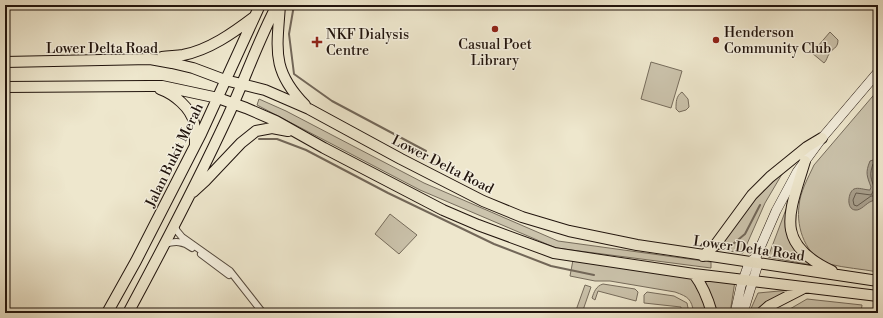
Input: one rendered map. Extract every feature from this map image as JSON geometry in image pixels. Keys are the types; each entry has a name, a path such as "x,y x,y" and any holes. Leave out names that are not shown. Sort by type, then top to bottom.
{"main road":[{"name":"Jalan Bukit Merah","path":"107,313 136,261 195,145 260,5"},
{"path":"128,313 190,194 234,103 265,27 278,5"},
{"path":"278,5 277,44 280,71 292,92 309,109"},
{"path":"150,59 184,55 203,49 238,29 255,16"},
{"name":"Lower Delta Road","path":"5,62 150,59 193,68 225,80 265,90 309,109 401,160 483,201 522,217 569,231 637,246 703,256 755,261 878,281"},
{"path":"735,313 776,211 805,161 822,138 878,72"},
{"path":"5,86 162,86 218,98 234,103 276,122 443,210 478,225 554,253 694,274 878,296"},
{"path":"149,86 164,91 178,99 186,107 194,122 195,145"},
{"path":"190,194 205,181 241,143 256,131 272,128 295,133"},
{"path":"703,256 716,244 752,195 770,176 807,147 822,138"},
{"path":"805,161 790,217 791,231 794,241 807,258 842,276"},
{"path":"694,274 701,284 712,313"},
{"path":"743,313 747,281"},
{"path":"761,313 769,306 804,288"}],"street":[{"path":"174,225 182,237 230,270 263,313"},
{"path":"165,244 173,242 188,245 227,274 258,313"}],"shaded area":[{"path":"830,32 838,40 838,43 830,52 824,63 812,53"},
{"path":"651,62 682,71 671,108 641,99"},
{"path":"878,90 878,272 829,264 821,260 814,255 804,241 798,215 801,196 814,165"},
{"path":"682,92 688,99 689,107 686,110 679,112 676,109 676,102 677,97"},
{"path":"259,99 286,111 424,183 558,241 711,262 711,268 556,248 420,190 257,105"},
{"path":"785,169 765,203 743,253 716,249 755,198"},
{"path":"796,183 791,234 811,265 768,257"},
{"path":"390,214 417,235 399,254 375,234"},
{"path":"573,260 735,281 730,313 694,313 689,299 675,292 570,276"},
{"path":"603,284 635,289 638,292 636,301 598,291 595,300 592,298 595,291"},
{"path":"585,285 591,287 582,313 575,313"},
{"path":"790,290 770,301 753,313 749,313 758,293"},
{"path":"647,292 674,296 687,303 689,313 681,313 681,307 644,303 644,295"},
{"path":"807,299 862,305 861,313 783,313"}],"water":[{"path":"878,159 878,199 857,210 852,209 849,204 850,193 856,188 870,190 871,187 867,169 870,161"}],"waterway":[{"path":"294,5 289,34 294,74 332,101 426,151"},
{"path":"259,139 277,139 306,150 388,193 494,244 551,266 594,275"},
{"path":"727,249 745,234 760,205"}],"place":[{"name":"Casual Poet Library","path":"495,29"},
{"name":"Henderson Community Club","path":"716,40"},
{"name":"NKF Dialysis Centre","path":"317,42"}]}
